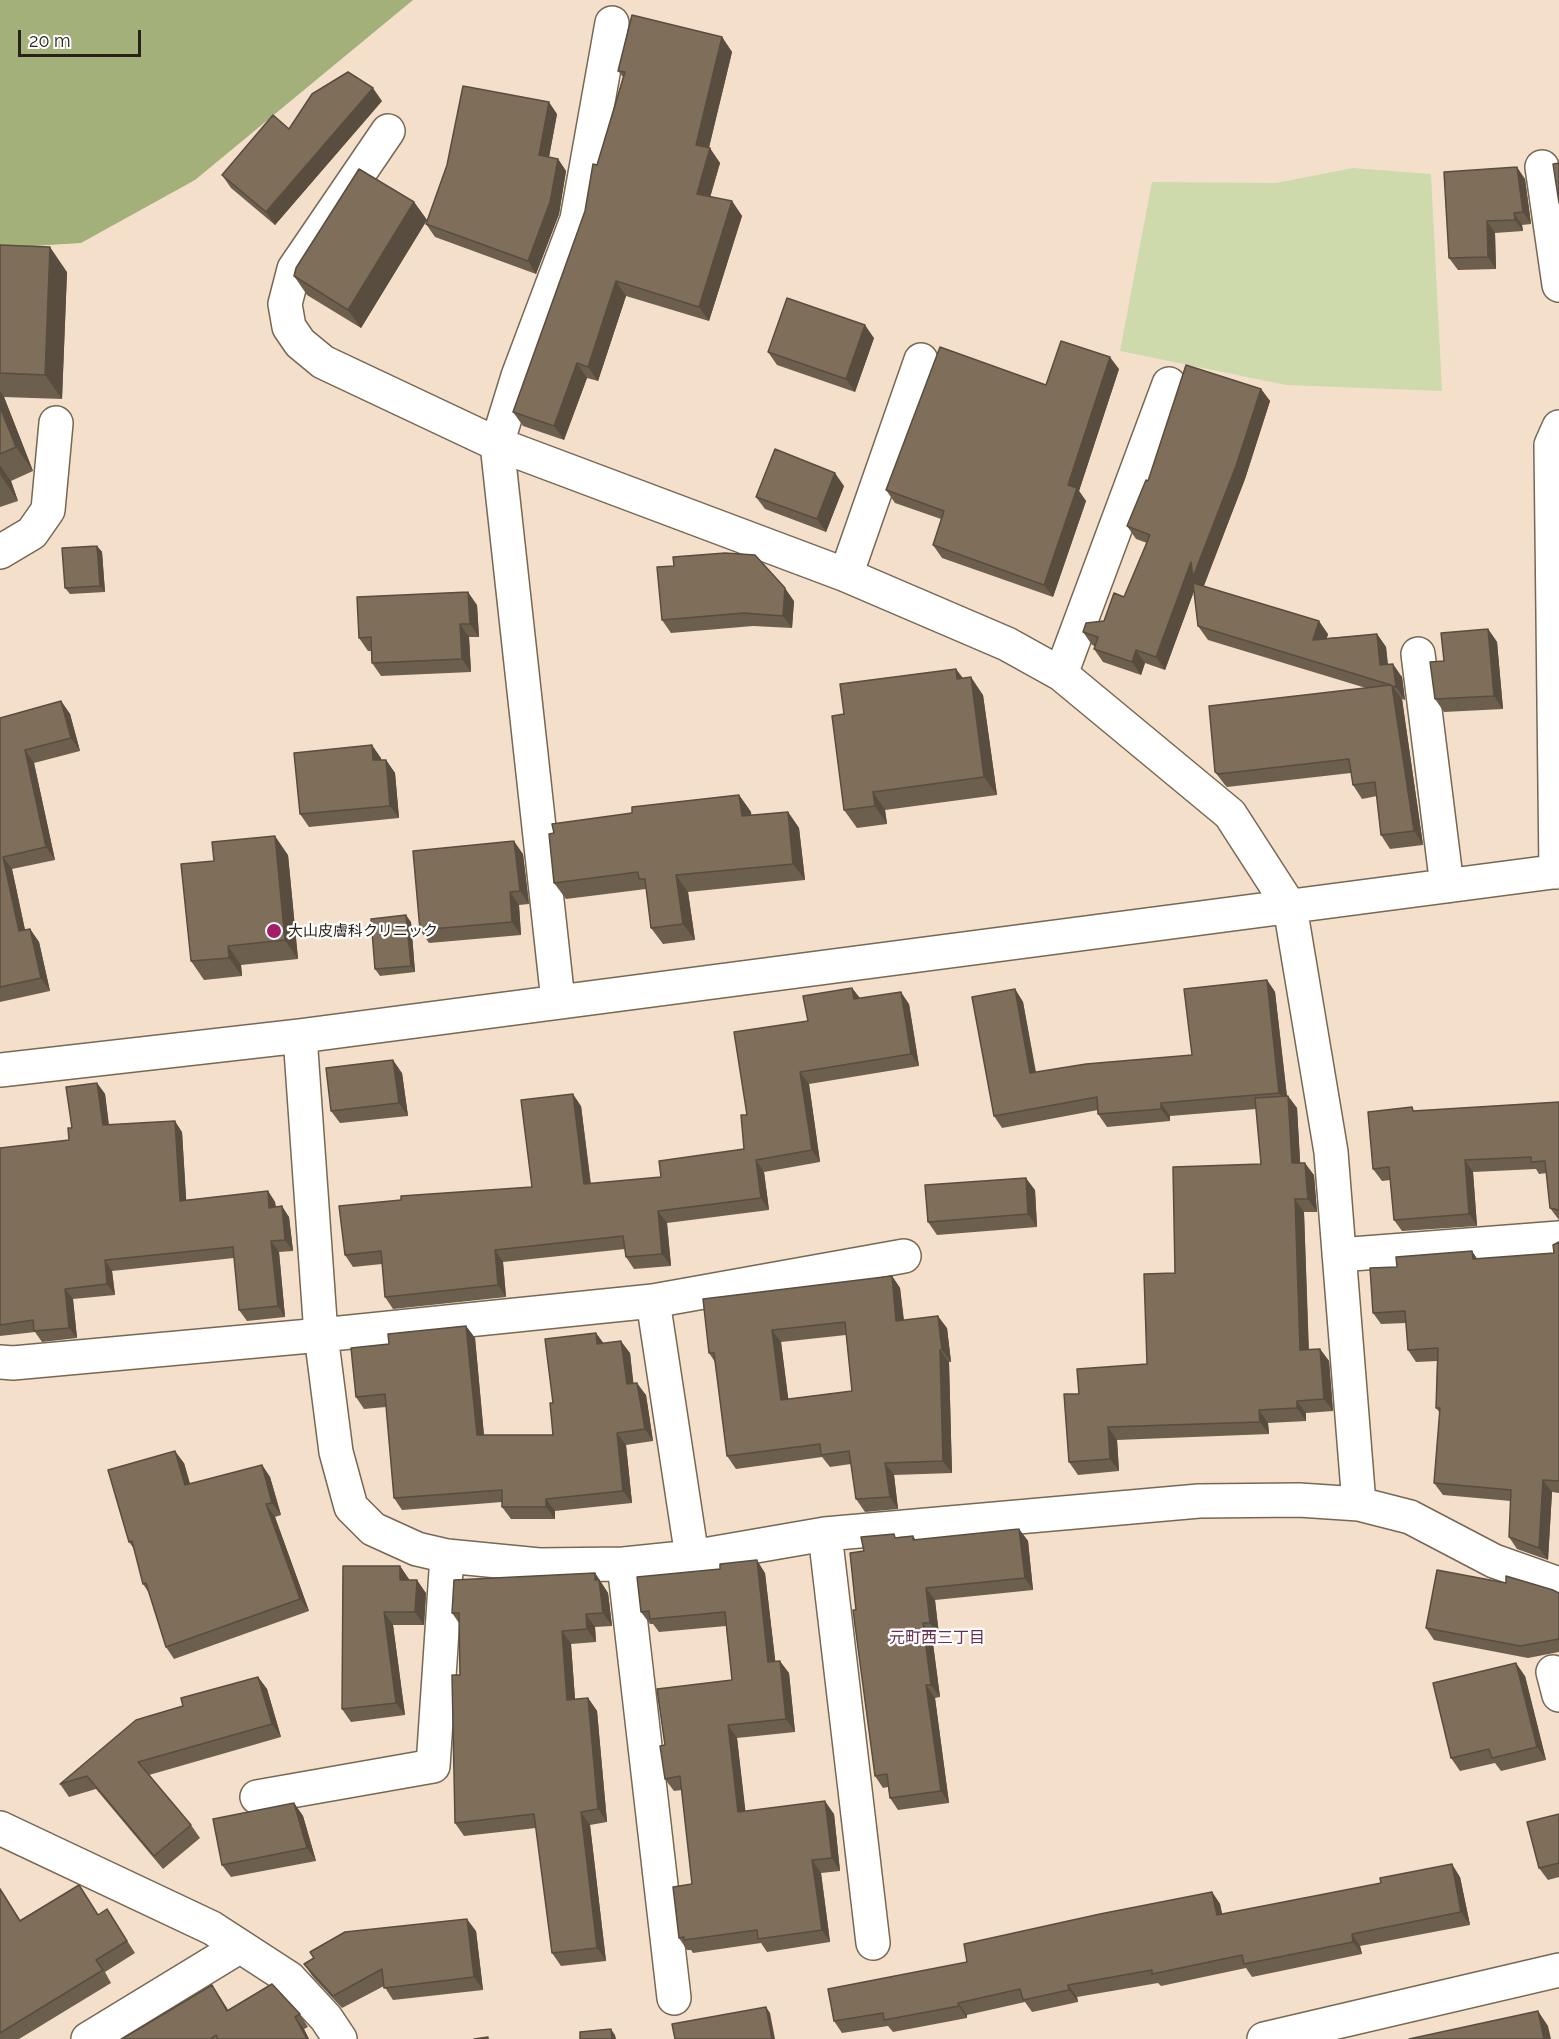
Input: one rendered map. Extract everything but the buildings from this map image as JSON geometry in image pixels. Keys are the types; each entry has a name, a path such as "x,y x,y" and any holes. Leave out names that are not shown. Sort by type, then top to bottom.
{"street":[{"path":"558,1001 497,444 518,376 578,219 612,23"},
{"path":"388,131 294,269 285,304 290,327 300,343 323,362 497,444 846,575 1007,644 1061,674 1230,814 1290,907 1331,1152 1359,1504"},
{"path":"1542,167 1559,285"},
{"path":"846,575 921,360"},
{"path":"1061,674 1169,384"},
{"path":"0,552 32,533 48,510 56,423"},
{"path":"0,1070 300,1036 1557,872 1551,445 1559,427"},
{"path":"1418,654 1447,886"},
{"path":"300,1036 321,1335 336,1452 351,1507 373,1529 417,1549 447,1556 539,1565 624,1564 692,1557 825,1534 1199,1501 1299,1500 1359,1504 1410,1517 1494,1561 1559,1584"},
{"path":"1339,1255 1559,1238"},
{"path":"0,1362 13,1363 321,1335 653,1301 904,1256"},
{"path":"653,1301 692,1557"},
{"path":"825,1534 873,1943"},
{"path":"257,1797 433,1766 447,1556"},
{"path":"624,1564 674,1998"},
{"path":"0,1828 212,1928 289,1978 326,2018 340,2039"},
{"path":"88,2039 239,1947"},
{"path":"1264,2039 1388,2025 1559,1970"}],"green space":[{"path":"0,0 413,0 195,180 81,243 0,248"},
{"path":"1353,168 1431,174 1442,391 1286,385 1120,351 1152,182 1276,183"}],"place":[{"name":"大山皮膚科クリニック","path":"274,931"}],"district":[{"name":"元町西三丁目","path":"937,1638"}]}
